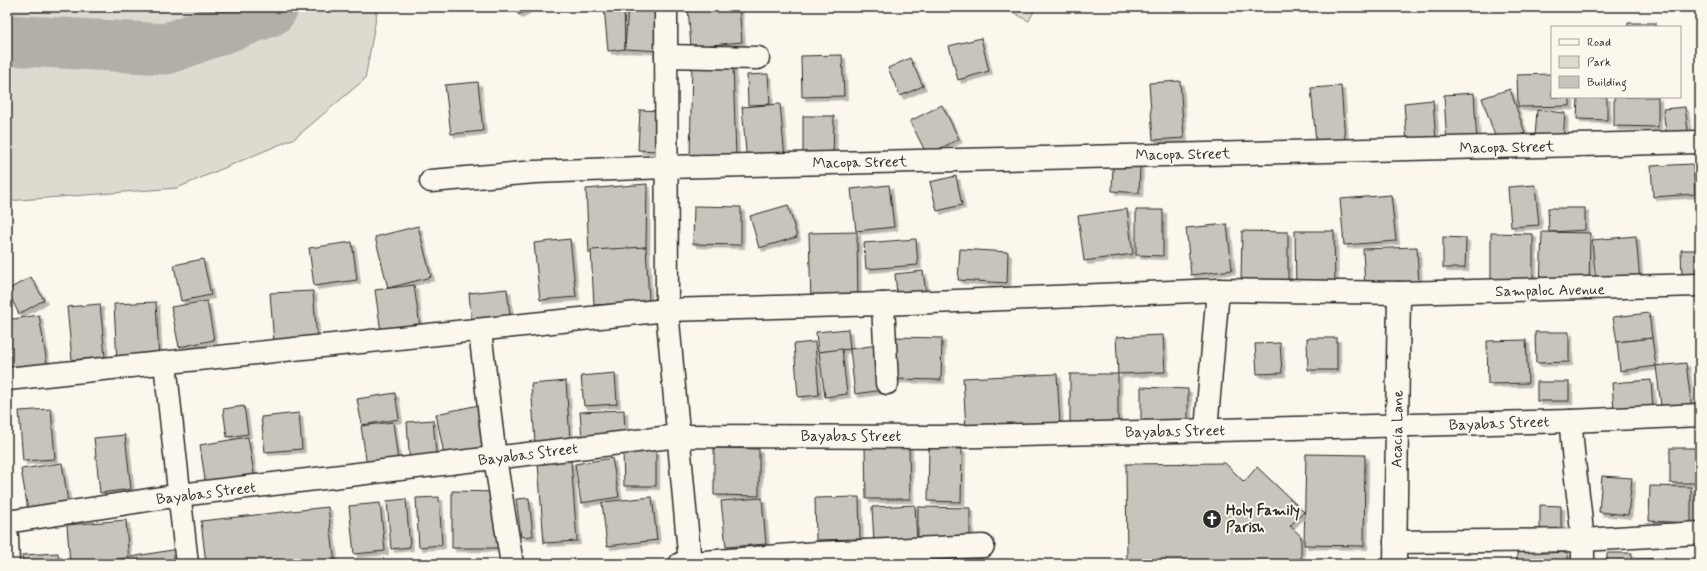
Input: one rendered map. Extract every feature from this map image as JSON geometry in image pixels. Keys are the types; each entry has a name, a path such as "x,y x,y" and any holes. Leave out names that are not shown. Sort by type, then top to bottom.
{"street":[{"path":"666,7 667,310 679,436 687,564 817,553 984,546"},
{"path":"666,56 758,58"},
{"name":"Macopa Street","path":"431,181 535,172 667,167 1700,142"},
{"name":"Sampaloc Avenue","path":"7,379 480,331 667,310 883,304 1218,290 1399,293 1700,285"},
{"path":"1206,430 1218,290"},
{"name":"Acacia Lane","path":"1395,564 1399,293"},
{"path":"883,304 887,383"},
{"path":"480,331 495,458 512,564"},
{"path":"165,363 187,564"},
{"name":"Bayabas Street","path":"7,522 180,495 679,436 939,437 1572,420 1700,415"},
{"path":"1572,420 1572,448 1583,540 1583,564"},
{"path":"1396,542 1583,540 1700,533"},
{"path":"7,537 8,564"}],"green space":[{"path":"7,7 378,7 365,79 295,138 177,188 7,201"},
{"path":"1003,7 1036,7 1029,21"}],"building":[{"path":"513,7 530,7 519,15"},
{"path":"604,7 624,7 625,49 608,51"},
{"path":"628,7 663,7 663,51 625,49"},
{"path":"688,7 739,7 742,42 691,47"},
{"path":"1628,23 1656,23 1656,26 1628,26"},
{"path":"981,38 989,71 958,80 949,46"},
{"path":"842,55 844,96 802,97 801,56"},
{"path":"910,58 923,86 900,96 888,68"},
{"path":"692,63 733,65 736,157 690,156"},
{"path":"768,74 770,104 748,105 747,75"},
{"path":"1551,74 1551,98 1570,98 1570,106 1518,107 1517,75"},
{"path":"1180,81 1184,138 1153,140 1149,83"},
{"path":"478,82 483,131 451,134 445,85"},
{"path":"1341,86 1345,140 1316,142 1311,88"},
{"path":"1510,89 1525,133 1497,142 1482,98"},
{"path":"1474,93 1477,143 1447,145 1444,95"},
{"path":"1578,98 1607,98 1607,120 1577,119"},
{"path":"1614,98 1658,98 1658,127 1614,126"},
{"path":"1433,100 1436,142 1407,145 1404,103"},
{"path":"780,104 785,159 747,163 742,107"},
{"path":"942,105 959,139 927,155 910,121"},
{"path":"1685,107 1688,131 1666,133 1663,109"},
{"path":"640,110 661,111 660,151 638,150"},
{"path":"1537,110 1565,113 1563,139 1535,137"},
{"path":"803,116 834,116 833,159 803,159"},
{"path":"1113,164 1140,165 1139,193 1112,191"},
{"path":"1693,164 1695,194 1653,197 1651,166"},
{"path":"956,176 962,205 937,211 930,182"},
{"path":"647,184 646,247 589,253 586,189"},
{"path":"889,185 894,227 856,231 851,189"},
{"path":"1535,185 1539,225 1511,227 1508,187"},
{"path":"1391,195 1396,241 1344,245 1340,199"},
{"path":"788,205 797,237 759,248 750,216"},
{"path":"694,206 741,207 741,245 693,244"},
{"path":"1548,208 1585,208 1585,230 1549,232"},
{"path":"1127,209 1133,254 1084,261 1078,216"},
{"path":"1136,210 1163,210 1163,256 1136,255"},
{"path":"1227,224 1232,270 1191,275 1186,228"},
{"path":"418,226 431,277 388,288 375,237"},
{"path":"1242,231 1288,232 1288,280 1241,280"},
{"path":"1295,231 1334,231 1335,289 1296,290"},
{"path":"857,232 858,302 811,303 809,233"},
{"path":"1542,232 1590,233 1589,288 1540,286"},
{"path":"1491,233 1533,234 1533,288 1491,288"},
{"path":"1636,236 1640,281 1596,284 1592,240"},
{"path":"1443,237 1466,238 1465,268 1443,268"},
{"path":"570,239 576,297 540,300 534,243"},
{"path":"916,239 918,265 866,269 864,243"},
{"path":"352,242 357,280 314,286 309,248"},
{"path":"646,247 649,302 594,305 591,250"},
{"path":"1417,247 1419,286 1365,288 1363,249"},
{"path":"960,249 1008,252 1007,283 958,280"},
{"path":"1681,250 1700,250 1700,277 1682,277"},
{"path":"203,259 211,295 181,301 174,265"},
{"path":"923,271 927,302 898,305 895,274"},
{"path":"31,277 44,300 19,314 7,290"},
{"path":"414,285 421,334 382,339 375,290"},
{"path":"507,289 511,324 472,327 469,293"},
{"path":"313,291 317,340 274,343 270,293"},
{"path":"207,301 214,340 179,347 171,307"},
{"path":"156,302 159,360 117,362 114,304"},
{"path":"100,304 105,357 72,360 67,307"},
{"path":"1649,313 1652,338 1617,342 1613,317"},
{"path":"39,315 47,364 8,369 7,320"},
{"path":"848,329 850,349 818,352 816,332"},
{"path":"1535,332 1569,332 1569,362 1536,363"},
{"path":"1163,335 1165,372 1118,374 1116,337"},
{"path":"894,337 942,338 941,380 893,379"},
{"path":"1307,338 1337,338 1337,370 1308,370"},
{"path":"1652,338 1656,366 1620,371 1617,342"},
{"path":"1526,340 1528,383 1488,384 1487,341"},
{"path":"815,342 819,395 798,397 794,344"},
{"path":"1280,343 1282,373 1257,374 1255,344"},
{"path":"877,345 883,390 855,394 850,349"},
{"path":"842,349 847,394 825,397 819,352"},
{"path":"1686,363 1692,411 1662,414 1656,366"},
{"path":"615,373 617,404 584,406 581,376"},
{"path":"1057,374 1060,424 966,429 963,378"},
{"path":"1070,374 1118,374 1118,430 1070,430"},
{"path":"1651,380 1653,409 1614,412 1612,383"},
{"path":"566,381 570,440 535,442 531,384"},
{"path":"1537,382 1569,382 1569,401 1537,401"},
{"path":"1141,387 1188,389 1188,423 1141,422"},
{"path":"395,393 399,419 362,425 357,399"},
{"path":"479,405 488,450 445,459 436,414"},
{"path":"244,406 248,434 227,437 223,409"},
{"path":"51,409 55,459 23,461 19,411"},
{"path":"624,410 625,437 582,439 580,412"},
{"path":"299,413 302,449 265,452 261,417"},
{"path":"433,420 437,465 410,466 407,422"},
{"path":"393,422 399,469 368,473 361,426"},
{"path":"125,435 131,489 100,493 94,438"},
{"path":"248,437 255,480 206,487 200,445"},
{"path":"909,446 910,499 866,499 865,447"},
{"path":"714,448 759,449 759,496 714,495"},
{"path":"929,448 962,449 961,502 928,501"},
{"path":"1670,448 1700,448 1700,483 1670,483"},
{"path":"656,450 656,486 624,486 623,451"},
{"path":"1306,454 1365,455 1364,546 1304,545"},
{"path":"612,458 619,497 581,503 575,464"},
{"path":"571,461 577,541 544,543 538,463"},
{"path":"62,463 69,509 29,516 21,469"},
{"name":"Holy Family Parish","path":"1225,463 1244,482 1257,467 1304,512 1290,526 1301,536 1301,564 1127,564 1126,464"},
{"path":"1602,476 1632,478 1628,515 1599,512"},
{"path":"1650,486 1691,487 1691,523 1649,521"},
{"path":"452,491 498,492 500,548 452,548"},
{"path":"439,497 442,545 419,547 416,498"},
{"path":"652,497 657,540 607,546 602,502"},
{"path":"859,497 860,539 816,540 815,498"},
{"path":"529,498 533,536 521,537 516,499"},
{"path":"762,498 766,544 726,547 721,501"},
{"path":"406,499 410,547 391,549 387,501"},
{"path":"380,503 385,551 354,554 349,506"},
{"path":"915,505 917,541 874,543 872,507"},
{"path":"1540,505 1561,506 1561,540 1540,539"},
{"path":"328,507 335,564 206,564 201,521"},
{"path":"918,507 970,508 970,540 918,539"},
{"path":"126,520 129,564 70,564 67,525"},
{"path":"1517,547 1543,547 1543,553 1568,552 1568,564 1517,564"},
{"path":"178,549 181,564 101,564 101,562"},
{"path":"58,553 59,564 23,564 22,555"},
{"path":"1607,553 1632,553 1631,564 1607,564"},
{"path":"1665,558 1665,564 1636,564 1636,559"},
{"path":"871,561 871,564 823,564 823,563"}],"waterway":[{"path":"7,40 166,49 270,11 273,7"}],"place":[{"name":"Holy Family Parish","path":"1212,519"}]}
